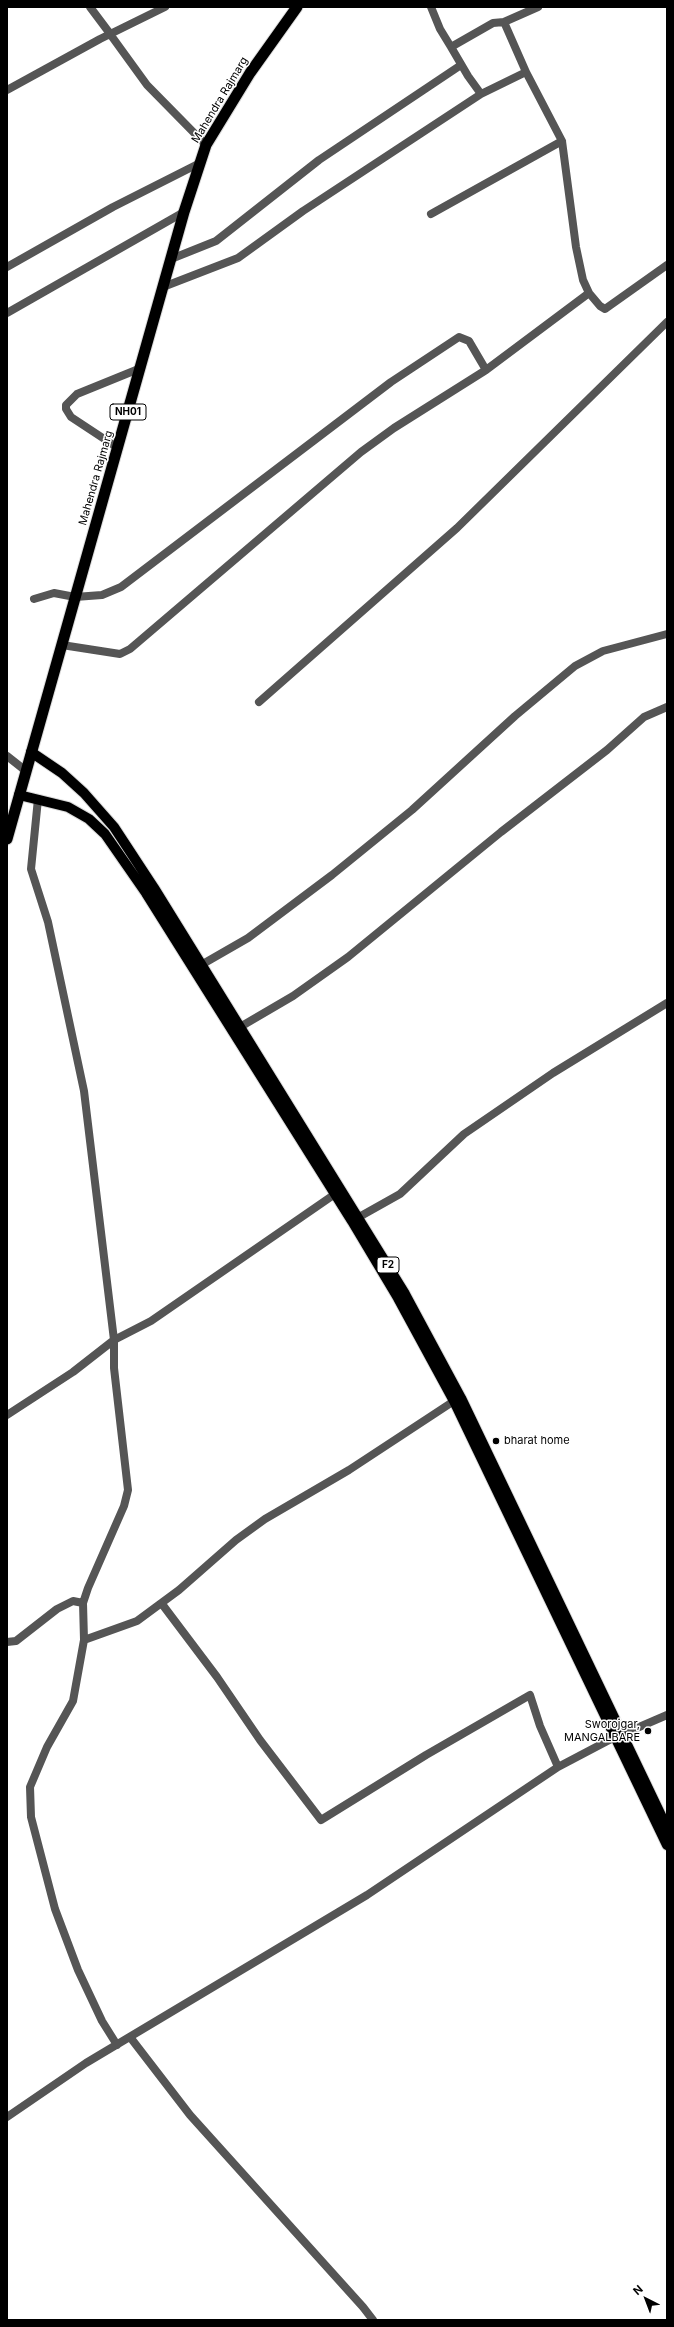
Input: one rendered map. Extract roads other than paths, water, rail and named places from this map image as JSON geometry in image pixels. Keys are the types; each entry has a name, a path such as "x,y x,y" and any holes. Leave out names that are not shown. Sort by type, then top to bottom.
{"highway":[{"name":"Mahendra Rajmarg","path":"7,839 184,212 200,162 206,145 250,73 297,7"}],"main road":[{"name":"F2","path":"31,752 62,773 84,793 114,828 154,888 406,1294 461,1398 619,1736 667,1845"},
{"name":"F2","path":"19,795 68,807 89,819 106,834 146,893 335,1194 398,1298 454,1401 619,1736 667,1828"}],"street":[{"path":"90,7 147,85 206,145"},
{"path":"7,90 111,34 165,7"},
{"path":"431,7 440,29 461,65 481,94"},
{"path":"451,48 493,23 504,22 538,7"},
{"path":"504,22 526,72 562,141 576,247 583,280 589,293 600,306 605,309 667,265"},
{"path":"171,259 216,242 319,160 461,65"},
{"path":"164,287 238,258 302,211 481,94 526,72"},
{"path":"431,214 562,141"},
{"path":"7,267 113,207 200,162"},
{"path":"7,313 184,212"},
{"path":"62,645 120,654 130,649 361,452 394,428 486,370 589,293"},
{"path":"259,702 457,528 667,322"},
{"path":"34,599 54,593 75,597 102,595 122,587 391,382 459,337 469,341 486,370"},
{"path":"118,448 71,417 66,409 66,406 81,392 141,368"},
{"path":"201,965 248,938 332,875 412,810 515,716 575,666 603,651 667,634"},
{"path":"240,1027 293,996 348,957 501,832 606,750 644,717 667,707"},
{"path":"7,756 26,770"},
{"path":"38,799 31,870 48,922 84,1091 114,1340 115,1376 128,1490 124,1506 88,1588 83,1603 84,1640 73,1701 47,1747 30,1786 31,1817 41,1860 57,1916 78,1970 102,2021 117,2045"},
{"path":"359,1217 400,1194 464,1134 554,1073 667,1003"},
{"path":"7,1415 73,1372 114,1340 152,1320 335,1194"},
{"path":"84,1640 137,1621 162,1604 236,1540 265,1519 349,1470 454,1401"},
{"path":"7,1642 16,1641 57,1609 73,1601 83,1603"},
{"path":"162,1604 217,1677 260,1740 321,1820 426,1754 530,1695 540,1726 558,1767"},
{"path":"7,2117 86,2063 367,1895 558,1767 619,1736 667,1715"},
{"path":"130,2037 190,2116 373,2320"}],"place":[{"name":"bharat home","path":"496,1441"},
{"name":"Sworojgar, MANGALBARE","path":"648,1731"}]}
